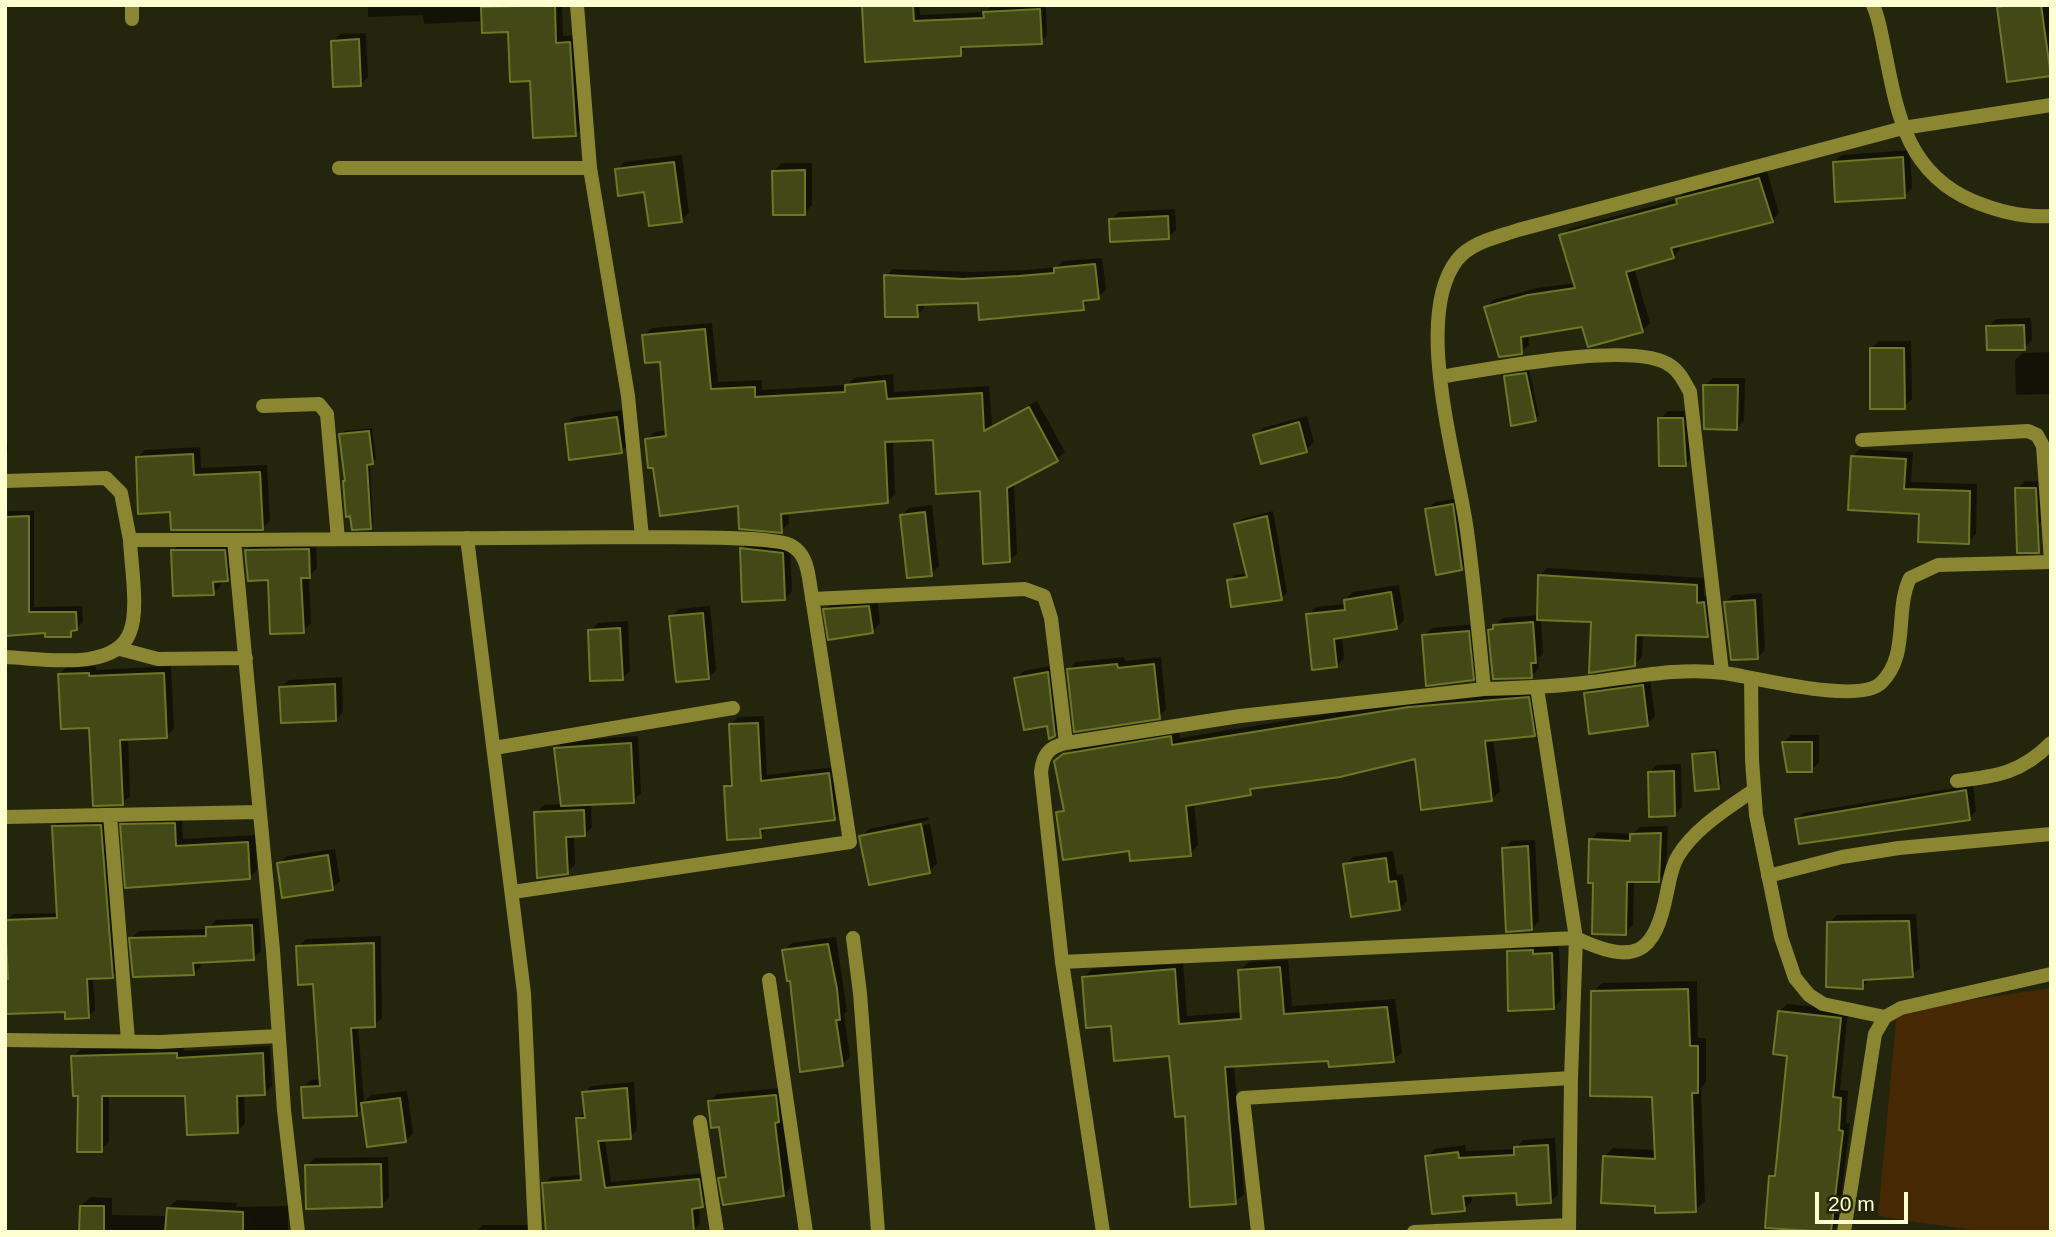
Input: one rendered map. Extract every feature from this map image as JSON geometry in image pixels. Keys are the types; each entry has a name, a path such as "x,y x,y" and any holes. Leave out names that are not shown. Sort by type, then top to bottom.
{"street":[{"path":"577,5 590,168 628,396 642,537"},
{"path":"1873,5 1903,128 1918,160 1959,195 2016,215 2051,216"},
{"path":"1484,689 1466,528 1440,377 1438,326 1444,286 1457,259 1479,243 1682,185 1903,128 2051,105"},
{"path":"339,168 590,168"},
{"path":"1440,377 1558,357 1647,358 1670,364 1690,392 1722,672"},
{"path":"263,406 319,404 324,408 338,538"},
{"path":"1103,1232 1062,962 1041,772 1045,755 1051,748 1066,743 1240,716 1484,689 1537,688 1671,671 1722,672 1838,692 1878,686 1891,672 1898,653 1902,594 1910,578 1938,565 2051,561 2043,446 2037,435 2028,431 1862,440"},
{"path":"5,481 106,478 121,493 130,540 133,613 131,632 120,649 107,655 74,660 5,657"},
{"path":"130,540 642,537 744,539 789,544 799,551 806,564 849,842 513,892"},
{"path":"467,538 524,993 535,1232"},
{"path":"234,540 298,1232"},
{"path":"812,599 1025,589 1044,596 1051,618 1066,743"},
{"path":"120,649 158,659 246,658"},
{"path":"1751,678 1754,790 1768,876 1781,937 1795,978 1802,986 1823,1004 1885,1017 1927,1001 2051,974"},
{"path":"1414,1232 1569,1229 1576,938 1537,688"},
{"path":"494,748 733,708"},
{"path":"1957,781 2008,773 2034,760 2051,743"},
{"path":"1062,962 1576,938 1603,951 1622,953 1642,948 1653,940 1670,871 1679,854 1717,816 1754,790"},
{"path":"5,817 260,812"},
{"path":"110,815 128,1041"},
{"path":"1768,876 1842,857 1888,850 2051,834"},
{"path":"853,938 860,993 878,1232"},
{"path":"769,980 806,1232"},
{"path":"1844,1232 1875,1034 1885,1017"},
{"path":"5,1040 128,1041 279,1036"},
{"path":"1258,1232 1243,1098 1571,1078"},
{"path":"700,1122 717,1232"}],"shaded area":[{"path":"2051,988 2051,1232 1985,1232 1878,1216 1897,1011"}],"building":[{"path":"555,5 556,43 570,42 576,136 533,138 530,81 510,82 508,32 482,33 481,7"},
{"path":"913,5 914,21 984,18 983,12 1040,9 1042,44 961,47 961,56 865,62 862,6"},
{"path":"2041,5 2051,76 2007,82 1997,7"},
{"path":"359,39 361,86 333,87 331,41"},
{"path":"1903,157 1905,198 1835,202 1833,162"},
{"path":"674,162 682,222 649,226 644,192 618,196 615,169"},
{"path":"805,170 805,215 773,215 772,171"},
{"path":"1759,178 1773,222 1671,248 1674,258 1626,272 1643,332 1588,347 1582,327 1521,337 1522,354 1499,357 1484,307 1528,295 1575,288 1559,235 1677,204 1676,199"},
{"path":"1168,216 1169,239 1110,242 1109,219"},
{"path":"1095,264 1099,299 1083,301 1084,310 979,320 978,303 917,305 918,317 885,317 884,275 963,279 1054,273 1054,268"},
{"path":"2024,325 2025,350 1987,350 1986,326"},
{"path":"705,329 711,389 755,387 755,397 845,392 845,385 885,381 887,399 982,393 984,431 1029,407 1058,461 1007,488 1010,562 983,564 980,491 936,494 933,440 885,442 888,503 781,514 782,533 739,529 738,506 660,516 653,468 648,468 645,439 666,436 660,362 645,363 642,335"},
{"path":"1870,348 1904,348 1905,409 1870,409"},
{"path":"1526,373 1536,421 1511,426 1504,376"},
{"path":"1703,385 1738,385 1737,430 1704,429"},
{"path":"617,417 622,453 569,460 565,424"},
{"path":"1658,418 1683,418 1686,466 1659,466"},
{"path":"1299,422 1307,452 1261,464 1253,435"},
{"path":"369,431 373,464 367,465 371,529 352,530 350,516 346,517 339,434"},
{"path":"193,454 194,475 260,472 263,530 171,530 170,512 138,514 136,457"},
{"path":"1851,456 1906,459 1904,489 1970,491 1969,544 1918,542 1919,514 1848,510"},
{"path":"2015,488 2036,488 2039,553 2017,553"},
{"path":"1453,504 1462,570 1436,575 1425,509"},
{"path":"925,512 932,576 907,578 900,515"},
{"path":"29,516 29,612 76,612 77,630 71,631 71,637 45,637 45,633 5,636 5,517"},
{"path":"1267,516 1282,600 1231,607 1227,580 1247,577 1234,524"},
{"path":"740,548 783,553 785,600 742,602"},
{"path":"309,549 310,578 301,578 304,633 270,634 268,580 248,581 245,550"},
{"path":"171,550 225,550 228,581 213,582 214,595 173,596"},
{"path":"1538,575 1697,585 1697,603 1704,602 1708,637 1636,635 1635,666 1589,673 1591,622 1537,620"},
{"path":"1391,592 1397,629 1334,639 1337,667 1312,670 1306,614 1345,610 1344,600"},
{"path":"1755,600 1758,659 1731,660 1724,602"},
{"path":"869,606 873,633 828,640 823,609"},
{"path":"703,613 709,679 676,682 669,616"},
{"path":"1533,622 1536,663 1531,663 1532,678 1493,679 1488,630 1493,629 1493,625"},
{"path":"620,628 623,680 590,681 588,630"},
{"path":"1469,631 1474,680 1426,686 1422,635"},
{"path":"1117,664 1118,668 1154,664 1160,719 1074,732 1067,669"},
{"path":"1048,672 1055,736 1049,739 1047,726 1024,730 1014,678"},
{"path":"89,673 89,676 164,673 167,738 120,740 123,805 93,806 89,728 61,729 58,674"},
{"path":"335,684 336,721 281,723 279,687"},
{"path":"1643,685 1648,726 1589,734 1584,693"},
{"path":"1529,697 1535,736 1485,741 1492,801 1421,810 1415,759 1340,777 1250,789 1251,795 1186,806 1191,856 1130,861 1129,851 1063,860 1056,812 1064,811 1054,761 1063,754 1171,736 1172,745 1409,707"},
{"path":"758,723 761,781 829,773 835,820 760,829 761,838 727,840 724,786 732,786 729,724"},
{"path":"1782,742 1812,742 1812,772 1787,772"},
{"path":"631,743 634,803 561,806 554,748"},
{"path":"1715,752 1719,789 1695,791 1692,754"},
{"path":"1674,771 1675,816 1649,817 1648,772"},
{"path":"1966,790 1970,820 1799,844 1795,819"},
{"path":"584,810 585,836 566,837 568,874 537,878 534,812"},
{"path":"175,823 176,846 248,842 250,879 125,888 120,824"},
{"path":"921,824 930,873 869,885 859,836"},
{"path":"101,825 113,978 87,979 89,1018 65,1019 65,1012 5,1014 5,979 8,979 5,920 57,918 52,826"},
{"path":"1661,833 1659,882 1627,882 1626,935 1592,934 1593,883 1588,883 1589,839 1630,841 1630,834"},
{"path":"1528,846 1532,930 1506,932 1502,848"},
{"path":"328,855 333,890 282,898 277,863"},
{"path":"1386,858 1389,882 1396,881 1400,910 1351,917 1343,864"},
{"path":"1909,921 1913,977 1863,980 1863,989 1826,987 1827,922"},
{"path":"252,925 254,960 193,963 194,975 133,977 129,938 206,936 206,927"},
{"path":"374,943 375,1027 351,1028 357,1116 303,1118 301,1087 320,1086 313,984 298,985 296,946"},
{"path":"828,944 837,989 840,1020 836,1020 843,1066 800,1072 790,981 787,981 782,950"},
{"path":"1533,950 1533,954 1552,953 1554,1009 1508,1011 1507,951"},
{"path":"1280,967 1284,1014 1387,1007 1394,1062 1329,1067 1328,1061 1225,1067 1236,1204 1190,1207 1185,1116 1175,1117 1169,1056 1114,1061 1111,1026 1086,1028 1082,977 1175,969 1179,1024 1241,1019 1238,970"},
{"path":"1688,989 1690,1046 1698,1046 1698,1093 1692,1093 1696,1212 1655,1213 1655,1206 1601,1203 1603,1156 1655,1159 1652,1097 1590,1096 1591,991"},
{"path":"1778,1011 1841,1018 1833,1097 1841,1098 1839,1130 1843,1131 1831,1232 1765,1228 1769,1176 1775,1176 1787,1056 1773,1054"},
{"path":"177,1053 177,1058 263,1053 265,1095 237,1096 238,1133 187,1135 185,1096 102,1096 102,1152 77,1152 78,1096 73,1096 71,1056"},
{"path":"627,1088 631,1139 598,1141 605,1188 699,1179 703,1207 692,1209 694,1232 546,1232 542,1183 581,1180 576,1118 585,1118 582,1092"},
{"path":"776,1095 779,1122 775,1123 784,1196 723,1205 718,1178 726,1177 719,1127 711,1128 708,1101"},
{"path":"400,1098 406,1142 367,1147 361,1103"},
{"path":"1548,1145 1551,1203 1517,1205 1516,1193 1463,1196 1465,1211 1432,1214 1425,1156 1458,1152 1459,1158 1514,1155 1514,1147"},
{"path":"381,1164 382,1207 306,1209 305,1165"},
{"path":"80,1206 104,1206 104,1232 79,1232"},
{"path":"167,1208 243,1212 243,1232 165,1232"}]}
